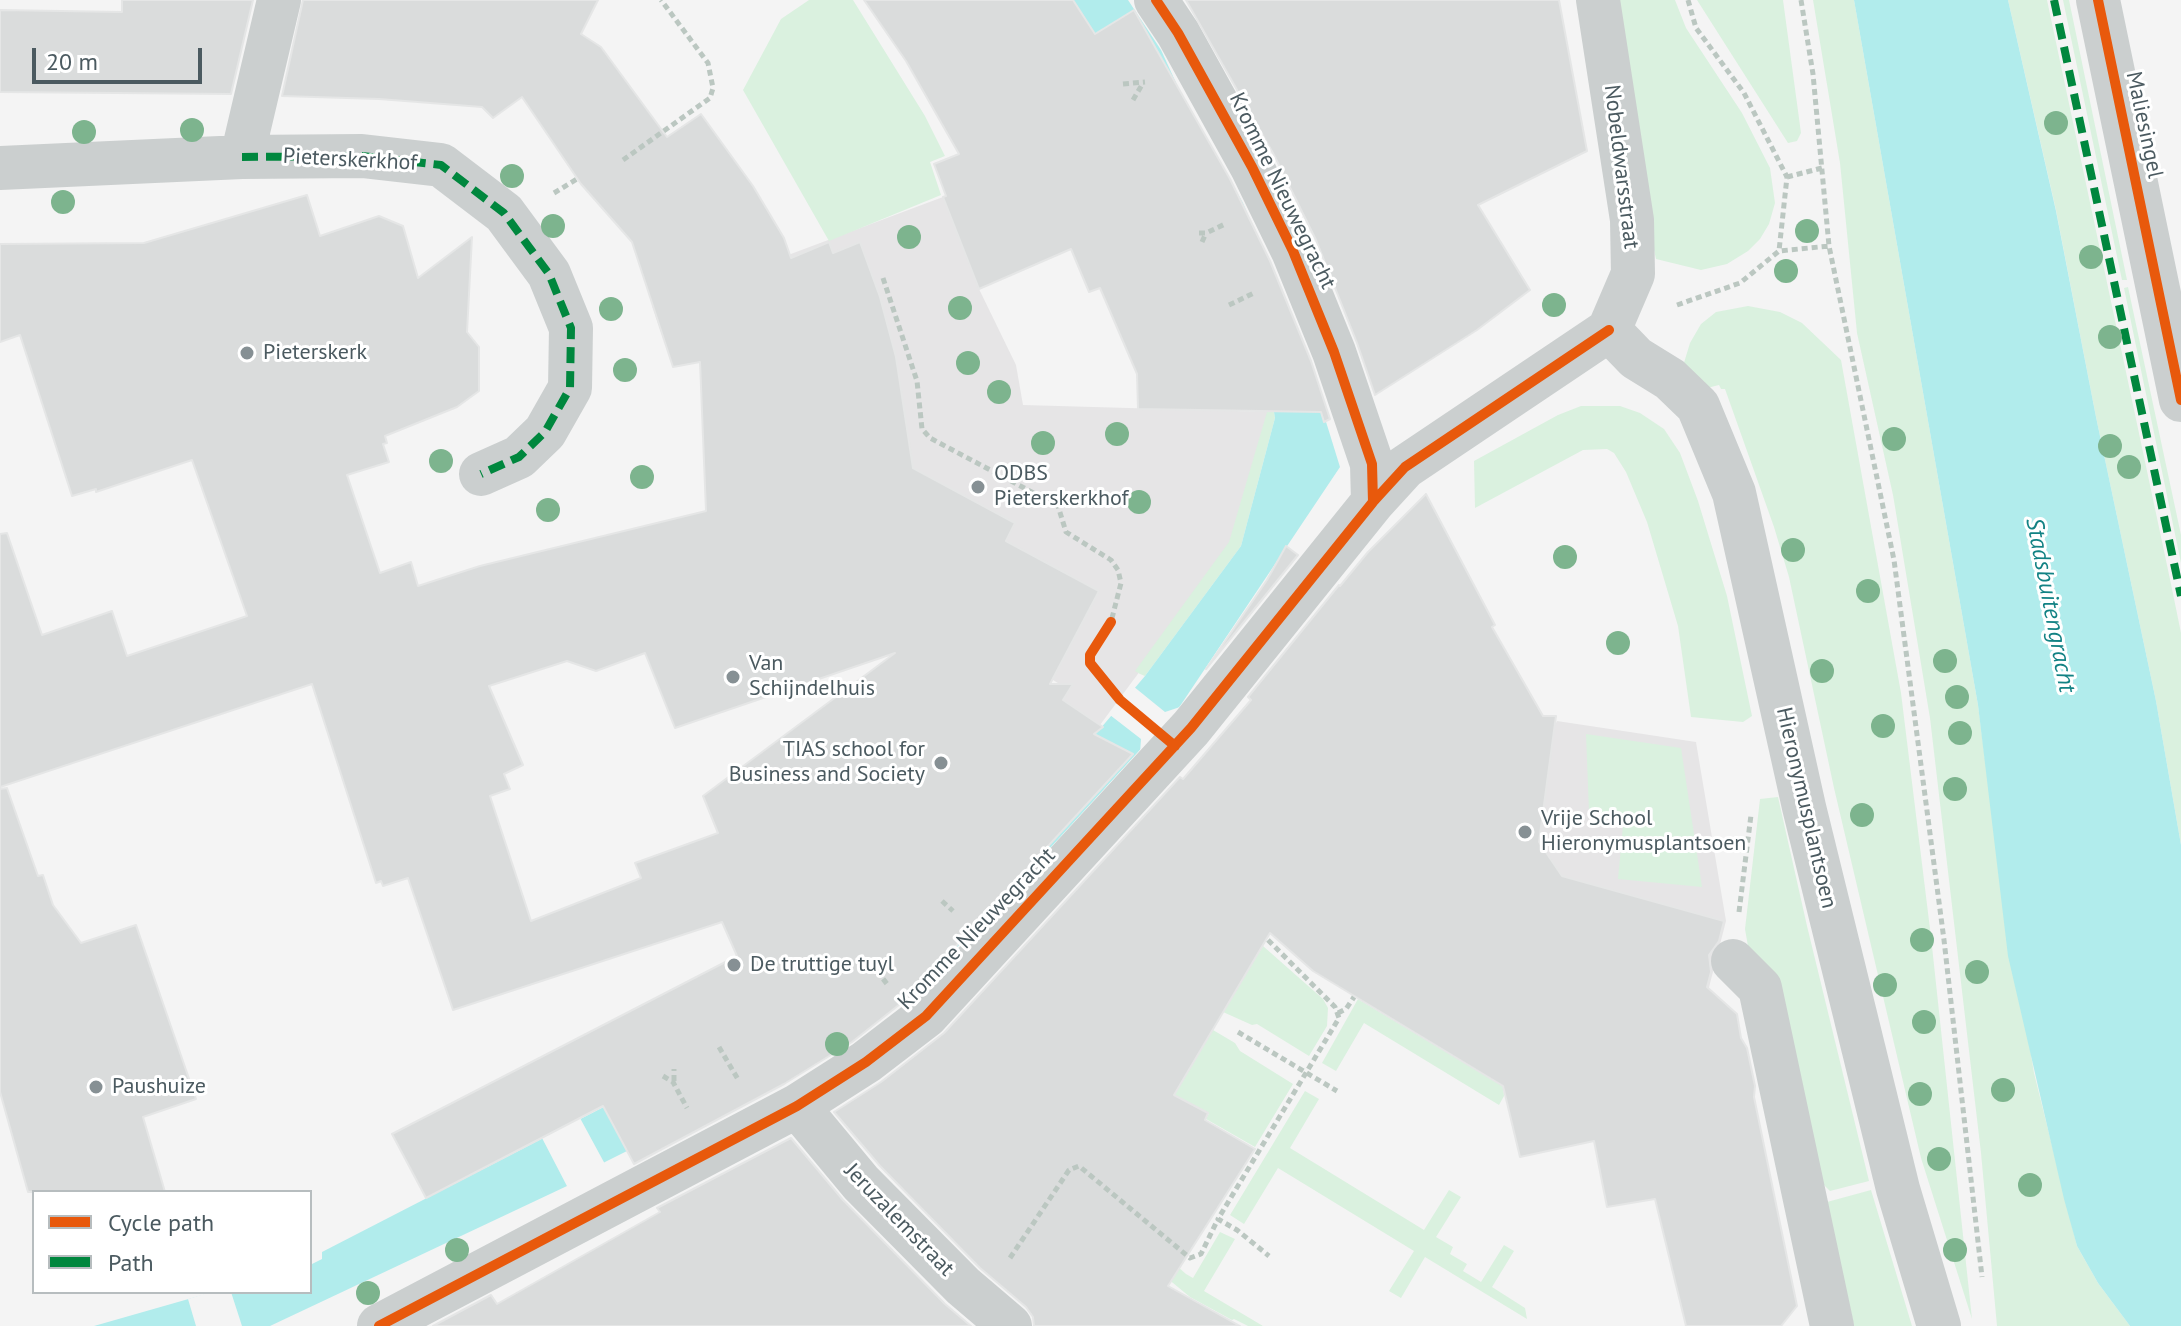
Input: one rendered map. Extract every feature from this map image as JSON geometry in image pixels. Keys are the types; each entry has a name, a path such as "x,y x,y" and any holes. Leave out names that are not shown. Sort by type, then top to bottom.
{"street":[{"path":"242,157 279,0"},
{"name":"Kromme Nieuwegracht","path":"1156,0 1178,33 1245,154 1293,251 1334,352 1372,464 1373,502"},
{"name":"Nobeldwarsstraat","path":"1598,0 1632,220 1633,274 1609,330"},
{"name":"Maliesingel","path":"2098,0 2181,400"},
{"name":"Pieterskerkhof","path":"0,168 242,157 362,156 441,165 504,213 549,274 571,328 570,388 545,432 519,457 481,474"},
{"name":"Kromme Nieuwegracht","path":"379,1326 797,1106 866,1062 926,1016 1191,728 1373,502 1405,467 1609,330"},
{"name":"Hieronymusplantsoen","path":"1609,330 1636,358 1670,379 1698,406 1734,493 1799,781 1898,1189 1939,1326"},
{"path":"1733,961 1760,988 1832,1326"},
{"name":"Jeruzalemstraat","path":"797,1106 861,1183 963,1286 1010,1326"}],"path":[{"path":"623,160 710,98 713,88 708,63 661,0"},
{"path":"1688,0 1696,28 1744,93 1787,177 1779,251"},
{"path":"1801,0 1813,74 1829,246 1894,560 1944,940 1982,1282"},
{"path":"1133,100 1144,83"},
{"path":"1787,177 1822,168"},
{"path":"1202,242 1206,233"},
{"path":"1609,330 1740,283 1779,251 1829,246"},
{"path":"883,278 917,381 922,429 930,438 1058,506 1066,532 1111,560 1118,570 1121,583 1111,622 1104,633"},
{"path":"1733,961 1754,790 1799,781"},
{"path":"1008,1261 1069,1170 1079,1166 1190,1258 1201,1254 1218,1219 1339,1018 1338,1013 1268,940"},
{"path":"869,968 877,971"},
{"path":"1338,1013 1346,1009 1354,997"},
{"path":"1238,1032 1337,1091"},
{"path":"719,1047 743,1088"},
{"path":"674,1069 673,1082 691,1117"},
{"path":"663,1076 673,1082"},
{"path":"1218,1219 1269,1256"}],"shaded area":[{"name":"ODBS Pieterskerkhof","path":"943,197 979,289 1016,365 1023,405 1270,412 1235,543 1100,725 1059,702 1066,688 1001,648 707,512 701,362 673,367 652,306"},
{"name":"Vrije School Hieronymusplantsoen","path":"1557,721 1696,742 1726,921 1705,1003 1354,799 1552,730"}],"green space":[{"path":"809,0 853,0 925,116 945,156 930,162 941,195 829,241 743,90 781,19"},
{"path":"1613,0 1675,0 1686,28 1742,113 1770,168 1775,203 1769,224 1748,251 1727,264 1701,270 1656,259 1645,209"},
{"path":"1697,0 1783,0 1801,133 1797,141 1788,143"},
{"path":"1813,0 1854,0 1978,705 1994,828 2034,1073 2077,1246 2098,1283 2130,1326 1997,1326 1981,1153 1930,718 1893,495 1857,333 1840,163"},
{"path":"2008,0 2047,0 2171,584 2181,633 2181,845 2156,701 2056,210"},
{"path":"2063,0 2069,0 2127,280 2122,280"},
{"path":"2128,287 2181,535 2181,563 2124,288"},
{"path":"1748,306 1780,312 1802,323 1841,360 1901,693 1972,1319 1921,1158 1834,788 1789,577 1774,527 1725,389 1719,385 1707,388 1683,366 1690,343 1701,324 1716,312"},
{"path":"1581,406 1620,406 1640,413 1664,429 1680,453 1727,596 1752,716 1743,722 1691,717 1678,626 1647,522 1626,472 1614,453 1607,449 1583,450 1475,508 1474,461 1558,415"},
{"path":"1267,412 1274,412 1275,418 1241,546 1145,676 1140,674 1135,671 1229,542"},
{"path":"1586,734 1681,748 1702,887 1618,879 1624,815 1589,812"},
{"path":"1778,797 1869,1181 1830,1191 1824,1185 1750,958 1745,929 1760,799"},
{"path":"1263,946 1323,999 1328,1008 1327,1026 1309,1056 1257,1024 1252,1025 1223,1012"},
{"path":"1358,999 1503,1086 1504,1096 1499,1105 1364,1023 1336,1071 1322,1063"},
{"path":"1213,1030 1293,1084 1255,1147 1206,1119 1209,1113 1174,1095"},
{"path":"1305,1091 1319,1099 1290,1148 1424,1230 1449,1190 1461,1197 1436,1237 1453,1247 1450,1254 1467,1264 1463,1271 1481,1282 1504,1245 1514,1251 1492,1287 1525,1308 1527,1319 1425,1257 1401,1298 1389,1291 1414,1251 1278,1168 1244,1224 1230,1215"},
{"path":"1871,1190 1912,1326 1854,1326 1827,1202"},
{"path":"1096,1195 1193,1278 1220,1232 1235,1239 1204,1291 1263,1326 1248,1326 1232,1320 1190,1297 1081,1207"}],"water":[{"path":"1073,0 1128,0 1161,50 1178,87 1243,203 1301,341 1340,467 1180,706 976,929 911,991 683,1123 605,1162 567,1186 270,1326 94,1326 206,1294 312,1294 312,1264 322,1259 322,1252 627,1095 1049,789 1145,676 1241,546 1275,418"},
{"name":"Stadsbuitengracht","path":"1854,0 2008,0 2056,211 2156,701 2181,845 2181,1326 2130,1326 2098,1283 2077,1246 2064,1199 2008,956 1978,705"}],"pier":[{"path":"1133,686 1165,712 1183,706 1140,753 1141,739 1110,715"},
{"path":"580,1118 606,1166 569,1190 542,1138"},
{"path":"204,1294 232,1294 242,1326 196,1326 188,1299"}],"building":[{"path":"122,0 253,0 231,94 0,92 0,10 122,12"},
{"path":"303,0 598,0 581,34 601,47 667,137 701,114 753,186 784,238 791,258 829,242 833,253 860,242 880,297 896,357 913,468 1015,523 1006,541 1099,591 1050,684 1073,684 1063,700 1103,727 1094,734 1133,754 909,997 852,1042 784,1084 634,1164 603,1106 426,1198 392,1134 737,956 722,922 453,1010 408,878 383,886 381,881 376,883 312,684 0,787 0,534 7,533 42,635 112,611 127,656 247,616 192,460 96,492 96,489 72,496 20,335 0,342 0,244 144,243 307,195 320,236 379,216 403,226 418,278 472,237 467,332 479,347 479,391 457,407 385,436 387,443 383,444 389,462 347,475 380,573 411,562 418,586 480,566 706,511 700,362 673,367 632,242 581,184 522,97 493,118 482,107 282,96","holes":["645,653 675,728 895,653 703,796 718,833 635,863 641,878 531,921 490,796 510,789 504,774 523,765 489,686 567,661 596,671"]},
{"path":"864,0 1073,0 1095,34 1134,10 1230,179 1270,261 1311,361 1330,419 1324,422 1321,412 1138,409 1137,374 1100,288 1089,292 1071,249 979,289 943,197 946,196 934,164 959,154 906,61"},
{"path":"1186,0 1559,0 1587,151 1478,205 1530,290 1477,330 1375,395 1316,240 1274,155"},
{"path":"1426,494 1495,625 1492,627 1543,716 1556,716 1539,842 1562,876 1724,921 1719,941 1709,955 1711,972 1707,987 1737,1014 1741,1038 1747,1048 1755,1086 1754,1097 1797,1306 1781,1326 1686,1326 1655,1199 1607,1207 1594,1141 1520,1157 1503,1086 1313,971 1270,933 1174,1095 1208,1113 1205,1120 1255,1149 1168,1286 1240,1326 1034,1326 1033,1317 1026,1307 980,1268 880,1166 834,1112 881,1082 944,1033 1180,777 1183,779 1251,700 1248,697 1339,585"},
{"path":"1286,546 1298,555 1206,669 1267,580"},
{"path":"7,788 38,876 43,875 53,905 81,943 136,925 196,1099 143,1117 164,1190 28,1192 0,1092 0,789"},
{"path":"791,1138 843,1200 945,1304 971,1326 433,1326 491,1295 497,1304 660,1212 657,1208"}],"marked path":[{"path":"2054,0 2181,596"},
{"path":"242,157 362,156 441,165 504,213 549,274 571,328 570,388 545,432 519,457 481,474"}],"cycle path":[{"path":"1156,0 1178,33 1252,167 1293,251 1334,352 1372,464 1373,502"},
{"path":"2098,0 2181,400"},
{"path":"379,1326 797,1106 866,1062 926,1016 1191,728 1373,502 1405,467 1609,330"},
{"path":"1111,622 1090,655 1090,663 1120,700 1175,746"}],"place":[{"name":"Pieterskerk","path":"247,353"},
{"name":"ODBS Pieterskerkhof","path":"978,487"},
{"name":"Van Schijndelhuis","path":"733,677"},
{"name":"TIAS school for Business and Society","path":"941,763"},
{"name":"Vrije School Hieronymusplantsoen","path":"1525,832"},
{"name":"De truttige tuyl","path":"734,965"},
{"name":"Paushuize","path":"96,1087"}]}
